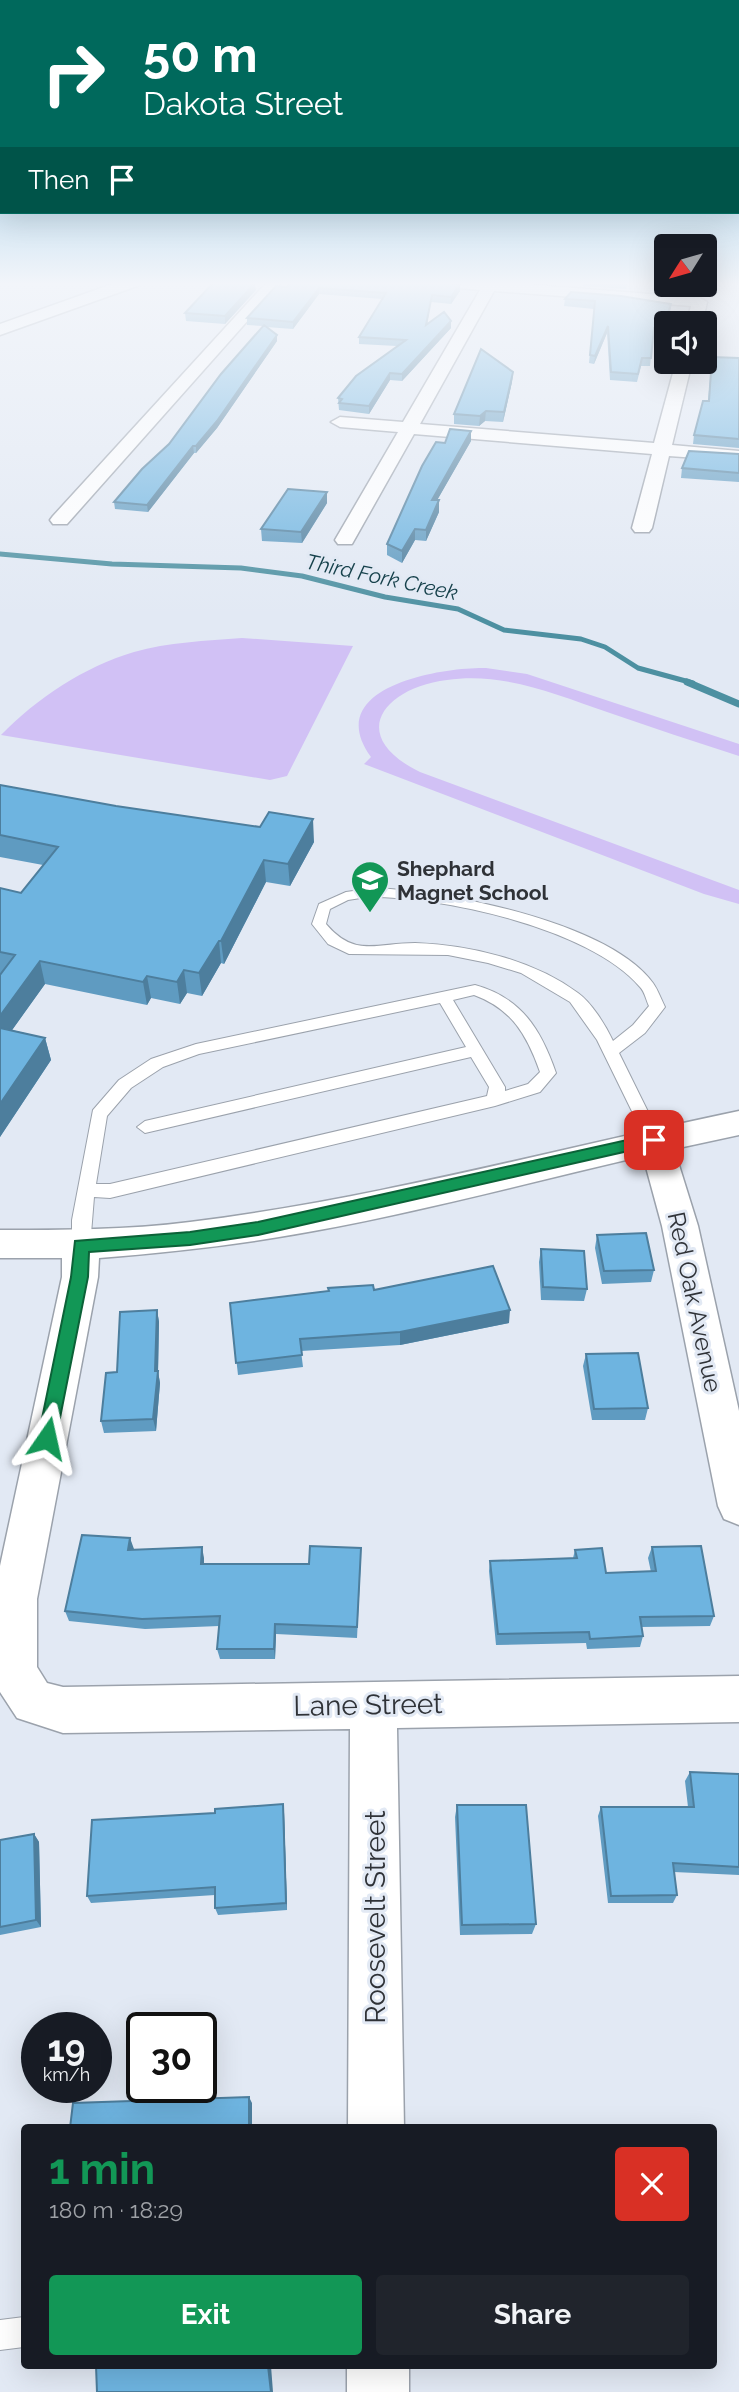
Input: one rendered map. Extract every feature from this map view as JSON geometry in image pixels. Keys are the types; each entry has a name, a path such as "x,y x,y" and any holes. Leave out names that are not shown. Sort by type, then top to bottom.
{"street":[{"path":"60,520 174,394"},
{"path":"345,540 430,394"},
{"path":"642,528 676,394"},
{"path":"340,422 739,456"},
{"path":"0,1244 81,1246 190,1238 258,1229 739,1123"},
{"name":"Red Oak Avenue","path":"654,1140 666,1168 680,1226 739,1506"},
{"name":"Lane Street","path":"81,1246 79,1277 15,1599 14,1673 33,1702 63,1710 739,1699"},
{"name":"Roosevelt Street","path":"373,1705 376,2124"},
{"path":"378,2369 378,2392"}],"lane":[{"path":"610,1052 639,1029 657,1007 648,985 623,965 590,946 548,926 494,909 449,899 374,892 343,897 324,907 319,924 333,941 354,951 413,948 448,950 526,970 575,998 604,1038 610,1052 654,1140"},
{"path":"81,1246 81,1220 99,1114 125,1084 157,1063 196,1049 475,990 499,998 516,1010 540,1048 548,1073 534,1088 495,1100 110,1191 87,1190"},
{"path":"444,997 497,1087 495,1100"},
{"path":"145,1127 476,1050"}],"shaded area":[{"path":"242,638 353,646 287,776 270,780 1,735 62,685 115,658 160,646"},
{"path":"486,668 527,674 739,744 739,756 529,686 468,678 424,685 391,703 382,716 379,729 384,744 397,758 420,772 739,890 739,904 704,894 364,764 371,757 359,733 361,713 373,698 392,686 416,677"}],"building":[{"path":"206,394 236,394 217,421 196,446 193,446 147,505 114,502 142,469 169,444"},
{"path":"342,394 377,394 369,406 339,403 342,399 338,398"},
{"path":"462,394 508,394 504,412 486,411 480,416 454,414"},
{"path":"710,394 739,394 739,439 694,435 703,401 709,401"},
{"path":"450,429 471,431 432,500 439,500 426,530 415,529 402,551 387,544 422,466 436,442 445,443"},
{"path":"689,451 739,454 739,473 682,468"},
{"path":"288,489 327,492 301,532 261,529"},
{"path":"0,785 116,806 260,827 269,812 313,819 288,864 264,860 221,941 199,973 184,970 177,982 147,976 143,982 40,961 0,1016 0,975 15,955 0,952 0,888 21,893 58,847 0,835"},
{"path":"0,1028 45,1038 0,1104"},
{"path":"646,1233 654,1270 604,1271 597,1235"},
{"path":"541,1249 584,1251 587,1289 543,1287"},
{"path":"493,1266 510,1310 400,1332 300,1339 302,1355 236,1363 230,1303 329,1291 328,1288 373,1285 374,1290"},
{"path":"157,1310 155,1371 158,1371 153,1419 101,1421 106,1373 117,1372 120,1312"},
{"path":"638,1353 648,1408 594,1409 586,1354"},
{"path":"82,1535 130,1538 128,1550 202,1547 201,1564 309,1564 310,1546 361,1548 357,1627 275,1624 274,1649 217,1649 220,1616 142,1619 65,1611"},
{"path":"701,1546 714,1616 640,1617 643,1636 590,1639 589,1632 498,1634 490,1561 577,1558 575,1550 602,1548 606,1573 656,1571 652,1547"},
{"path":"690,1772 739,1774 739,1867 673,1863 677,1895 611,1896 601,1807 694,1807"},
{"path":"283,1804 286,1903 215,1908 215,1887 87,1896 92,1820 215,1813 215,1809"},
{"path":"457,1805 526,1805 536,1924 462,1925"},
{"path":"34,1834 36,1920 0,1927 0,1840"},
{"path":"249,2097 249,2124 70,2124 73,2103 217,2103 217,2098"},
{"path":"96,2369 268,2369 271,2392 97,2392"}],"waterway":[{"name":"Third Fork Creek","path":"0,554 112,564 241,568 302,576 385,597 458,609 504,630 581,639 605,647 638,668 693,683"},
{"name":"Third Fork Creek","path":"687,682 739,704"}],"place":[{"name":"Shephard Magnet School","path":"370,914"}],"route":[{"path":"47,1438 79,1277 81,1246 190,1238 258,1229 654,1140"}]}
